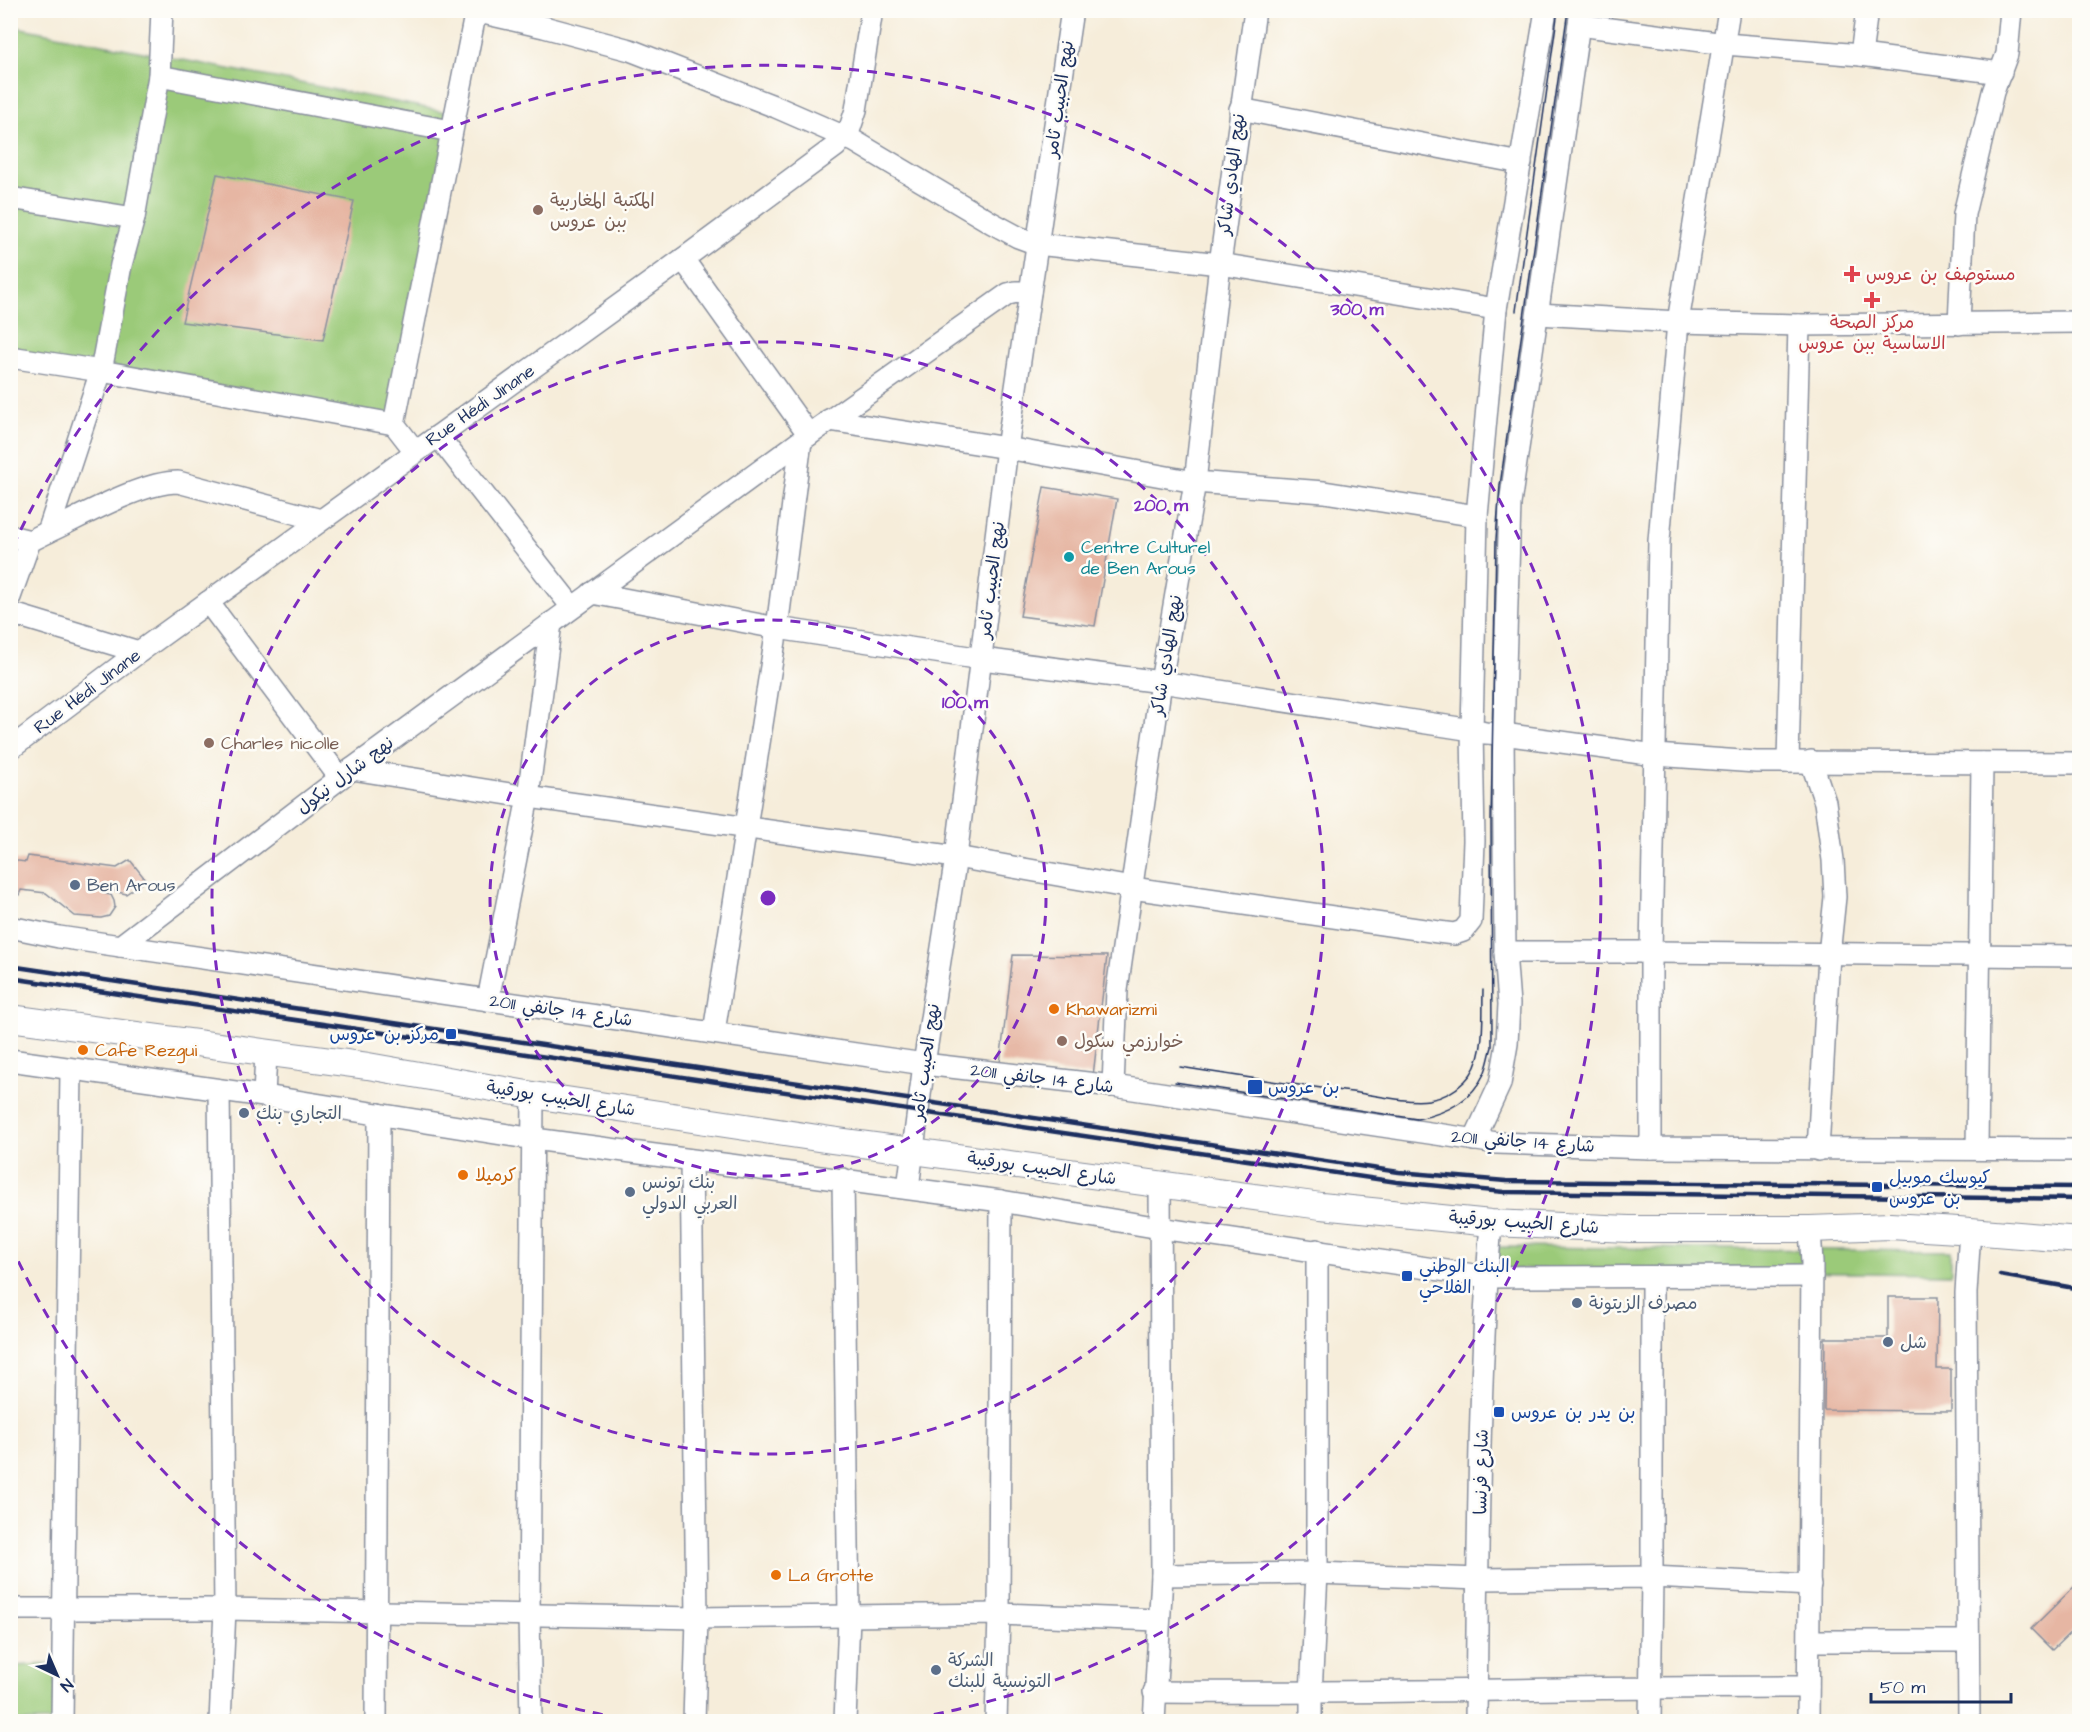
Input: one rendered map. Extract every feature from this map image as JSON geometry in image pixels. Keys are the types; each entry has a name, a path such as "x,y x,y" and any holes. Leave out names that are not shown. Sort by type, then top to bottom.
{"main road":[{"name":"شارع الحبيب بورقيبة","path":"10,1018 368,1066 533,1095 912,1151 1310,1204 1491,1223 1629,1229 1810,1229 1890,1226 2079,1239"}],"street":[{"path":"10,597 30,536 101,370 121,265 134,218 159,76 162,10"},
{"name":"Rue Hédi Jinane","path":"10,749 138,652 819,160 844,137 856,110 872,10"},
{"name":"نهج الحبيب ثامر","path":"908,1188 924,1064 956,857 1007,448 1072,10"},
{"name":"نهج الهادي شاكر","path":"1113,1086 1117,990 1161,682 1195,482 1220,264 1255,10"},
{"path":"1651,1148 1651,952 1659,541 1678,322 1730,10"},
{"path":"1861,55 1868,10"},
{"path":"1959,324 1964,214 1993,92 2007,54 2011,10"},
{"path":"394,423 474,11 630,50 723,85 844,137 891,162 992,223 1037,244 1220,264 1496,309"},
{"path":"208,602 346,773 956,857 1132,888 1438,932 1455,934 1463,932 1471,921 1474,841 1472,729 1477,516 1496,309 1521,164 1542,11"},
{"path":"1474,1140 1500,1084 1507,1044 1509,1004 1505,952 1503,734 1510,504 1580,18 1725,44 1861,55 2001,73"},
{"path":"159,76 451,130"},
{"path":"1240,109 1521,164"},
{"path":"10,198 134,218"},
{"path":"682,259 805,438 714,1032"},
{"name":"نهج شارل نيكول","path":"120,946 346,773 829,420 1008,294 1030,292"},
{"path":"1538,314 1678,322 1799,325 2079,322"},
{"path":"1788,762 1799,325"},
{"path":"10,357 101,370 394,423 415,451"},
{"path":"829,420 1007,448 1195,482 1324,492 1477,516"},
{"path":"438,436 572,607"},
{"path":"30,536 144,488 166,482 178,482 321,520"},
{"path":"592,593 777,628 982,659 1161,682 1472,729 1485,733 1655,755 1756,762 2079,763"},
{"path":"10,613 138,652"},
{"path":"488,1000 528,797 550,623"},
{"path":"1811,761 1826,802 1835,897 1829,955 1818,1150"},
{"path":"1977,1149 1982,763"},
{"name":"شارع 14 جانفي 2011","path":"10,927 120,946 924,1064 1113,1086 1497,1143 1651,1148 2079,1150"},
{"path":"1505,952 2079,956"},
{"path":"264,1096 266,1053"},
{"path":"10,1060 219,1089 691,1161 1000,1201 1160,1228 1487,1277 1812,1276"},
{"path":"62,1722 71,1070"},
{"path":"219,1089 225,1609 220,1722"},
{"path":"531,1722 529,1615 533,1095"},
{"path":"376,1722 379,1114"},
{"path":"691,1161 697,1618 694,1722"},
{"path":"843,1179 849,1616 845,1722"},
{"path":"1154,1722 1162,1575 1160,1184"},
{"path":"996,1722 999,1614 1000,1201"},
{"name":"شارع فرنسا","path":"1476,1722 1481,1437 1491,1223"},
{"path":"1808,1722 1812,1276 1810,1229"},
{"path":"1970,1230 1966,1293 1970,1722"},
{"path":"1311,1722 1317,1573 1317,1250"},
{"path":"1650,1722 1653,1577 1652,1277"},
{"path":"1162,1575 1317,1573 1479,1579 1653,1577 1810,1585"},
{"path":"10,1609 225,1609 697,1618 999,1614 1158,1620"},
{"path":"1810,1641 1968,1641"},
{"path":"1154,1692 1311,1694 1476,1689 1808,1687"}],"green space":[{"path":"11,26 452,113 389,424 11,356"},
{"path":"1498,1247 1951,1251 1951,1274 1497,1269"},
{"path":"56,1664 53,1721 11,1722 11,1666"}],"building":[{"path":"217,174 354,201 323,340 182,322"},
{"name":"Centre Culturel de Ben Arous","path":"1044,487 1117,499 1095,626 1020,616"},
{"name":"Ben Arous","path":"28,856 117,868 130,860 146,880 126,894 105,889 106,894 111,895 115,907 109,916 101,918 75,916 46,893 21,890 19,895 10,894 10,860 26,862"},
{"name":"Khawarizmi","path":"1013,955 1107,956 1093,1076 1000,1063"},
{"path":"1888,1297 1938,1297 1937,1369 1951,1369 1951,1411 1824,1410 1825,1338 1888,1338"},
{"path":"2080,1581 2080,1623 2052,1650 2031,1629"}],"tram line":[{"path":"1516,311 1558,10"},
{"path":"1175,1082 1417,1119 1437,1114 1456,1105 1472,1092 1485,1071 1492,1047 1491,822 1496,539 1500,485 1568,10"},
{"path":"1180,1067 1401,1100 1420,1101 1439,1098 1461,1085 1477,1062 1482,1038 1483,990"}],"railway":[{"path":"10,966 1399,1172 1506,1181 2080,1187"},
{"path":"10,978 1397,1182 1504,1192 2080,1199"},
{"path":"2000,1275 2080,1289"}],"place":[{"name":"المكتبة المغاربية ببن عروس","path":"538,210"},
{"name":"مستوصف بن عروس","path":"1852,274"},
{"name":"مركز الصحة الاساسية ببن عروس","path":"1872,300"},
{"name":"Centre Culturel de Ben Arous","path":"1069,557"},
{"name":"Charles nicolle","path":"209,743"},
{"name":"Ben Arous","path":"75,885"},
{"name":"Khawarizmi","path":"1054,1009"},
{"name":"مركز بن عروس","path":"451,1034"},
{"name":"خوارزمي سكول","path":"1062,1041"},
{"name":"Cafe Rezgui","path":"83,1050"},
{"name":"بن عروس","path":"1255,1087"},
{"name":"التجاري بنك","path":"244,1113"},
{"name":"كرميلا","path":"463,1175"},
{"name":"كيوسك موبيل بن عروس","path":"1877,1187"},
{"name":"بنك تونس العربي الدولي","path":"630,1192"},
{"name":"البنك الوطني الفلاحي","path":"1407,1276"},
{"name":"مصرف الزيتونة","path":"1577,1303"},
{"name":"شل","path":"1888,1342"},
{"name":"بن يدر بن عروس","path":"1499,1412"},
{"name":"La Grotte","path":"776,1575"},
{"name":"الشركة التونسية للبنك","path":"936,1670"}]}
